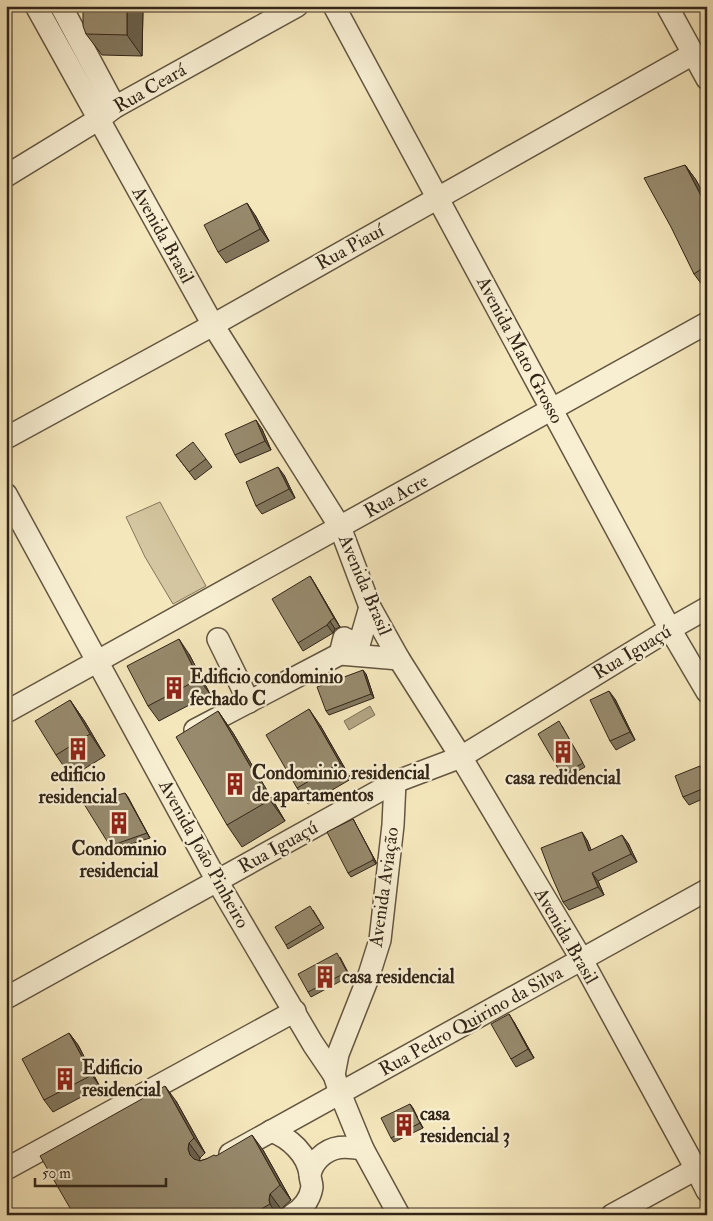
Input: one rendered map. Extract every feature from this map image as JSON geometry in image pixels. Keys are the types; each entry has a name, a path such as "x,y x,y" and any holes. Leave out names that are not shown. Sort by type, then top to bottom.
{"street":[{"name":"Avenida Brasil","path":"36,6 107,113"},
{"name":"Avenida Brasil","path":"60,6 107,113 213,324 340,527 370,607 399,659 461,757 582,960 701,1166 707,1191"},
{"name":"Rua Ceará","path":"6,176 107,113 297,6"},
{"name":"Avenida Mato Grosso","path":"334,6 670,629 707,692"},
{"path":"667,6 707,79"},
{"name":"Rua Piauí","path":"6,438 693,54"},
{"name":"Rua Acre","path":"6,712 707,323"},
{"name":"Avenida João Pinheiro","path":"6,494 217,881 337,1084 363,1149 399,1215"},
{"path":"340,654 344,638 359,645 370,607"},
{"name":"Rua Iguaçú","path":"6,998 395,782 461,757 707,608"},
{"path":"218,639 248,702"},
{"path":"182,736 340,654 399,659"},
{"name":"Avenida Aviação","path":"337,1084 338,1054 368,978 380,940 393,825 395,782"},
{"name":"Rua Pedro Quirino da Silva","path":"211,1164 271,1131 337,1084 582,960 707,890"},
{"path":"6,1169 295,1011"},
{"path":"271,1131 279,1134 302,1152 309,1166 312,1187 307,1202 292,1215"},
{"path":"310,1174 315,1162 326,1151 352,1147 363,1149"},
{"path":"612,1215 701,1166"}],"shaded area":[{"path":"160,502 206,586 173,604 145,557 126,517"},
{"path":"370,706 375,715 349,730 344,721"}],"building":[{"path":"83,6 127,6 127,35 86,34 83,26"},
{"path":"685,165 707,207 707,265 694,274 644,178"},
{"path":"247,203 260,229 218,252 204,225"},
{"path":"256,420 265,441 235,455 225,434"},
{"path":"193,442 206,459 189,472 176,455"},
{"path":"278,467 289,489 256,506 246,482"},
{"path":"310,576 334,618 327,625 298,643 272,599"},
{"path":"179,639 199,679 148,706 127,666"},
{"path":"363,670 371,694 326,711 317,687"},
{"path":"609,691 630,732 610,741 590,700"},
{"path":"70,700 90,734 56,755 35,721"},
{"path":"309,709 340,763 297,788 266,735"},
{"name":"Condominio residencial de apartamentos","path":"218,711 270,800 227,825 176,737"},
{"name":"casa redidencial","path":"559,721 583,763 562,775 538,734"},
{"path":"700,766 701,768 707,766 707,787 683,797 675,776"},
{"name":"Condominio residencial","path":"125,793 147,833 110,846 84,804"},
{"path":"353,819 373,860 348,873 327,832"},
{"path":"582,832 589,851 622,835 631,854 592,873 598,887 563,902 541,848"},
{"path":"310,906 321,924 286,945 275,927"},
{"name":"casa residencial","path":"337,953 347,972 308,992 298,974"},
{"path":"509,1014 528,1049 511,1059 491,1024"},
{"name":"Edificio residencial","path":"69,1033 92,1075 44,1100 22,1059"},
{"path":"165,1086 194,1138 189,1143 188,1149 194,1159 200,1161 214,1155 216,1156 252,1135 280,1185 270,1194 270,1204 251,1215 74,1215 40,1156"},
{"name":"casa residencial 3","path":"410,1104 420,1123 391,1138 381,1118"}],"place":[{"name":"Edificio condominio fechado C","path":"174,688"},
{"name":"edificio residencial","path":"78,749"},
{"name":"casa redidencial","path":"563,752"},
{"name":"Condominio residencial de apartamentos","path":"235,784"},
{"name":"Condominio residencial","path":"119,823"},
{"name":"casa residencial","path":"325,977"},
{"name":"Edificio residencial","path":"65,1079"},
{"name":"casa residencial 3","path":"404,1125"}]}
